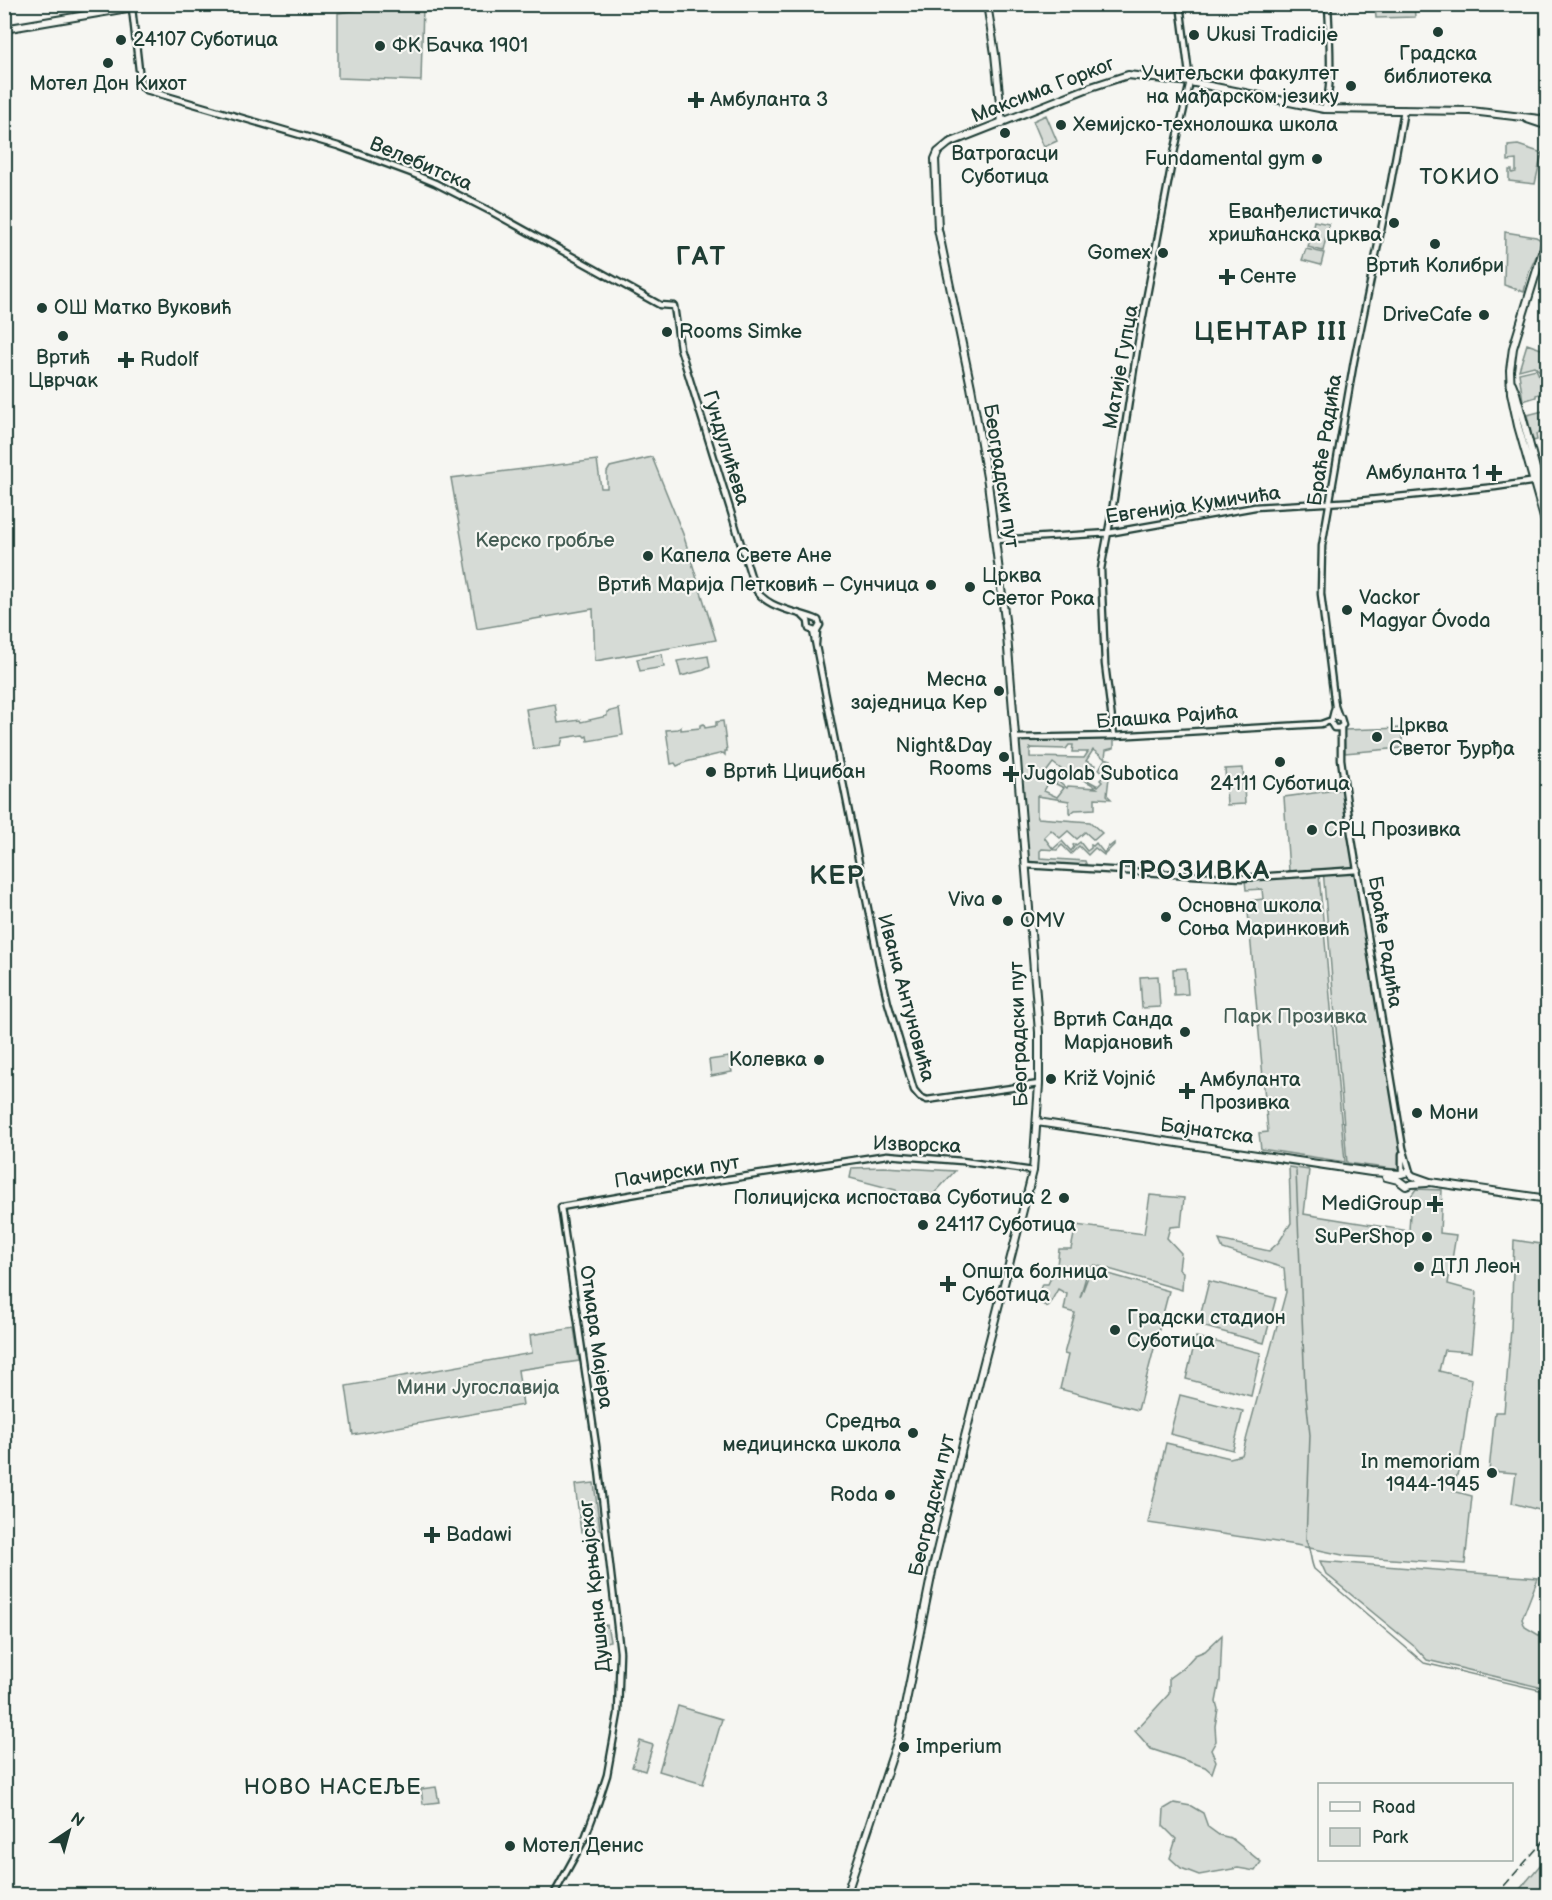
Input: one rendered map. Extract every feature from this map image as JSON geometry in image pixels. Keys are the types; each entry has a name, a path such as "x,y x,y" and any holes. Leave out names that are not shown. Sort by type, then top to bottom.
{"main road":[{"path":"4,29 151,4"},
{"path":"987,4 1002,123"},
{"name":"Максима Горког","path":"936,154 949,143 1119,77 1141,75 1190,82 1324,109 1471,111 1548,120"},
{"name":"Максима Горког","path":"1524,118 1548,126"},
{"name":"Београдски пут","path":"846,1896 899,1736 933,1567 1033,1172 1039,1084 1039,1032 1007,636 988,483 971,387 940,243 936,206 936,154"},
{"path":"1548,234 1513,348 1510,370 1548,532"},
{"path":"1536,481 1548,514"},
{"name":"Бајнатска","path":"1037,1122 1371,1172 1411,1174 1443,1184"},
{"name":"Бајнатска","path":"1371,1172 1400,1182 1404,1186 1443,1184 1548,1199"},
{"path":"1400,1182 1401,1174"},
{"path":"1411,1174 1412,1184"}],"street":[{"name":"Матије Гупца","path":"1114,736 1105,664 1102,558 1109,533 1138,342 1172,162 1190,82 1180,4"},
{"path":"1324,109 1328,102 1328,4"},
{"name":"Велебитска","path":"132,8 141,86 149,92 329,143 411,173 474,203 660,305 674,306"},
{"name":"Браће Радића","path":"1335,718 1321,594 1322,546 1354,361 1404,110"},
{"name":"Гундулићева","path":"674,306 677,336 700,417 754,586 760,596 769,602 810,620"},
{"name":"Евгенија Кумичића","path":"995,540 1109,533 1255,507 1454,492 1536,481"},
{"path":"816,619 819,622 820,626 815,630 808,628 810,620 816,619"},
{"name":"Ивана Антуновића","path":"815,630 842,787 877,955 888,1003 914,1089 920,1098 927,1100 1039,1084"},
{"path":"1335,718 1343,723 1336,727 1335,718"},
{"name":"Блашка Рајића","path":"1321,724 1335,718"},
{"name":"Блашка Рајића","path":"1015,738 1114,736 1321,724 1336,727"},
{"name":"Браће Радића","path":"1336,727 1340,740 1351,833 1403,1148 1411,1174"},
{"path":"1025,865 1242,878 1358,870"},
{"name":"Браће Радића","path":"1401,1174 1403,1148"},
{"name":"Изворска","path":"799,1168 887,1155 962,1161 1033,1172"},
{"name":"Пачирски пут","path":"561,1207 799,1168"},
{"name":"Отмара Мајера","path":"561,1207 599,1472"},
{"name":"Душана Крњајског","path":"553,1896 585,1838 598,1803 607,1775 618,1714 620,1652 599,1472"}],"green space":[{"name":"ФК Бачка 1901","path":"366,5 423,5 421,81 338,78 338,13 366,9"},
{"path":"1375,5 1414,5 1415,17 1376,18"},
{"path":"1046,115 1057,141 1044,147 1033,121"},
{"path":"1518,145 1542,153 1535,184 1509,181 1509,170 1512,170 1512,173 1516,172 1516,160 1508,161 1508,146"},
{"path":"1314,221 1329,224 1323,251 1308,247"},
{"path":"1505,232 1536,237 1543,241 1529,272 1524,292 1504,285"},
{"path":"1306,249 1324,253 1321,265 1302,260"},
{"path":"1527,344 1547,351 1547,369 1540,371 1534,366 1519,370"},
{"path":"1536,369 1544,392 1523,401 1519,373"},
{"path":"1547,410 1547,431 1536,434 1537,440 1533,441 1527,415"},
{"name":"Керско гробље","path":"652,457 683,534 716,640 595,661 593,609 477,629 451,478 597,460 601,488 607,488 607,472 610,467"},
{"path":"662,654 664,667 640,671 637,659"},
{"path":"708,656 710,667 681,676 677,661"},
{"path":"555,704 558,723 580,720 581,722 607,716 607,712 619,709 623,735 588,741 587,736 583,735 563,738 561,745 533,749 526,709"},
{"path":"723,721 727,751 725,755 723,753 677,766 675,763 671,764 666,730 681,727 681,730 700,728 700,725 704,724 705,728 716,726 716,722"},
{"path":"1402,728 1402,748 1345,753 1344,730"},
{"path":"1114,736 1114,748 1106,750 1105,758 1111,760 1107,795 1111,799 1095,798 1095,809 1075,810 1070,814 1069,801 1037,796 1038,818 1090,822 1102,833 1094,840 1085,832 1077,839 1068,831 1060,838 1051,830 1044,837 1053,849 1062,841 1071,851 1073,845 1080,842 1087,851 1091,845 1096,843 1104,853 1108,846 1114,843 1104,855 1095,848 1088,855 1079,846 1071,854 1062,845 1057,850 1042,849 1040,851 1040,858 1085,861 1088,869 1025,865 1015,738","holes":["1069,745 1073,745 1072,752 1088,752 1084,758 1030,757 1030,748 1066,749","1093,750 1105,759 1099,769 1106,774 1098,786 1087,780 1094,772 1092,771 1095,765 1086,761","1053,763 1062,770 1057,777 1056,784 1064,788 1057,797 1044,791 1050,780 1044,775","1064,772 1069,773 1069,776 1083,780 1097,788 1068,786 1067,788 1060,782"]},
{"path":"1243,768 1245,804 1227,805 1225,769"},
{"path":"1344,789 1353,865 1402,1146 1401,1170 1347,1163 1323,869 1289,871 1284,797"},
{"name":"Парк Прозивка","path":"1319,876 1345,1162 1261,1149 1259,1133 1268,1132 1247,901 1263,899 1262,889 1246,890 1245,880"},
{"path":"1186,968 1188,994 1174,995 1173,969"},
{"path":"1158,976 1160,1007 1142,1008 1140,977"},
{"path":"729,1057 732,1072 711,1076 709,1060"},
{"path":"884,1167 955,1171 931,1197 919,1197 916,1201 895,1195 896,1190 850,1178 852,1168"},
{"path":"1289,1167 1309,1170 1304,1214 1409,1231 1411,1196 1416,1189 1442,1190 1440,1233 1456,1235 1448,1284 1477,1292 1471,1352 1444,1350 1439,1371 1472,1379 1460,1463 1453,1491 1472,1496 1465,1564 1347,1556 1296,1545 1148,1523 1166,1443 1230,1458 1242,1455 1286,1292 1284,1268 1223,1249 1219,1240 1269,1251 1279,1242 1291,1223"},
{"path":"1150,1195 1184,1198 1181,1226 1170,1227 1167,1238 1181,1253 1179,1269 1183,1272 1182,1290 1095,1265 1088,1269 1080,1298 1091,1269 1169,1291 1138,1410 1060,1389 1068,1355 1064,1354 1075,1313 1064,1310 1067,1294 1058,1289 1048,1307 1036,1301 1042,1284 1048,1284 1057,1265 1059,1249 1071,1249 1076,1225 1144,1234"},
{"path":"1514,1240 1547,1245 1547,1512 1512,1503 1516,1473 1489,1471 1495,1412 1504,1412 1511,1329"},
{"path":"1209,1281 1276,1298 1264,1343 1198,1325"},
{"name":"Мини Југославија","path":"574,1328 579,1361 518,1370 523,1405 353,1435 346,1386 532,1353 530,1335"},
{"path":"1196,1337 1261,1353 1251,1396 1186,1379"},
{"path":"1180,1395 1243,1411 1233,1450 1170,1434"},
{"path":"594,1483 600,1529 581,1532 575,1485"},
{"path":"1320,1561 1538,1578 1522,1619 1525,1627 1547,1640 1547,1689 1427,1660 1415,1647 1326,1574"},
{"path":"607,1625 610,1641 596,1644 594,1627"},
{"path":"1222,1635 1220,1681 1216,1702 1218,1709 1215,1726 1216,1741 1211,1750 1216,1761 1212,1773 1205,1767 1151,1749 1135,1731 1169,1694 1169,1678"},
{"path":"678,1706 722,1719 703,1784 659,1771"},
{"path":"640,1741 653,1745 645,1771 632,1767"},
{"path":"436,1787 439,1802 423,1804 421,1789"},
{"path":"1174,1803 1191,1806 1203,1813 1208,1827 1219,1835 1231,1838 1261,1862 1255,1871 1238,1868 1199,1875 1181,1868 1170,1858 1176,1839 1163,1826 1164,1809"},
{"path":"1546,1858 1547,1895 1515,1895"}],"waterway":[{"path":"1296,1171 1305,1387 1310,1435 1306,1541 1314,1569 1424,1663 1548,1692"},
{"path":"1547,1826 1543,1821 1548,1816"}],"railway":[{"path":"1495,1896 1548,1836"}],"place":[{"name":"Градска библиотека","path":"1438,32"},
{"name":"Ukusi Tradicije","path":"1194,35"},
{"name":"24107 Суботица","path":"121,40"},
{"name":"ФК Бачка 1901","path":"380,46"},
{"name":"Мотел Дон Кихот","path":"108,63"},
{"name":"Учитељски факултет на мађарском језику","path":"1351,86"},
{"name":"Амбуланта 3","path":"696,100"},
{"name":"Хемијско-технолошка школа","path":"1061,125"},
{"name":"Ватрогасци Суботица","path":"1005,133"},
{"name":"Fundamental gym","path":"1317,159"},
{"name":"Еванђелистичка хришћанска црква","path":"1394,223"},
{"name":"Вртић Колибри","path":"1435,244"},
{"name":"Gomex","path":"1163,253"},
{"name":"Сенте","path":"1227,277"},
{"name":"ОШ Матко Вуковић","path":"42,308"},
{"name":"DriveCafe","path":"1484,315"},
{"name":"Rooms Simke","path":"667,332"},
{"name":"Вртић Цврчак","path":"63,336"},
{"name":"Rudolf","path":"126,360"},
{"name":"Амбуланта 1","path":"1494,473"},
{"name":"Капела Свете Ане","path":"648,556"},
{"name":"Вртић Марија Петковић – Сунчица","path":"931,585"},
{"name":"Црква Светог Рока","path":"970,587"},
{"name":"Vackor Magyar Óvoda","path":"1347,610"},
{"name":"Месна заједница Кер","path":"999,691"},
{"name":"Црква Светог Ђурђа","path":"1377,737"},
{"name":"Night&Day Rooms","path":"1004,757"},
{"name":"24111 Суботица","path":"1280,762"},
{"name":"Вртић Цицибан","path":"711,772"},
{"name":"Jugolab Subotica","path":"1011,774"},
{"name":"СРЦ Прозивка","path":"1312,830"},
{"name":"Viva","path":"997,900"},
{"name":"Основна школа Соња Маринковић","path":"1166,917"},
{"name":"OMV","path":"1008,921"},
{"name":"Вртић Санда Марјановић","path":"1185,1032"},
{"name":"Колевка","path":"819,1060"},
{"name":"Križ Vojnić","path":"1051,1079"},
{"name":"Амбуланта Прозивка","path":"1187,1091"},
{"name":"Мони","path":"1417,1113"},
{"name":"Полицијска испостава Суботица 2","path":"1064,1198"},
{"name":"MediGroup","path":"1435,1204"},
{"name":"24117 Суботица","path":"923,1225"},
{"name":"SuPerShop","path":"1427,1237"},
{"name":"ДТЛ Леон","path":"1419,1267"},
{"name":"Општа болница Суботица","path":"948,1284"},
{"name":"Градски стадион Суботица","path":"1115,1330"},
{"name":"Средња медицинска школа","path":"913,1433"},
{"name":"In memoriam 1944-1945","path":"1492,1473"},
{"name":"Roda","path":"890,1495"},
{"name":"Badawi","path":"432,1535"},
{"name":"Imperium","path":"904,1747"},
{"name":"Мотел Денис","path":"510,1846"}],"district":[{"name":"ТОКИО","path":"1460,177"},
{"name":"ГАТ","path":"701,257"},
{"name":"ЦЕНТАР III","path":"1271,332"},
{"name":"ПРОЗИВКА","path":"1194,871"},
{"name":"КЕР","path":"837,876"},
{"name":"НОВО НАСЕЉЕ","path":"333,1787"}]}
